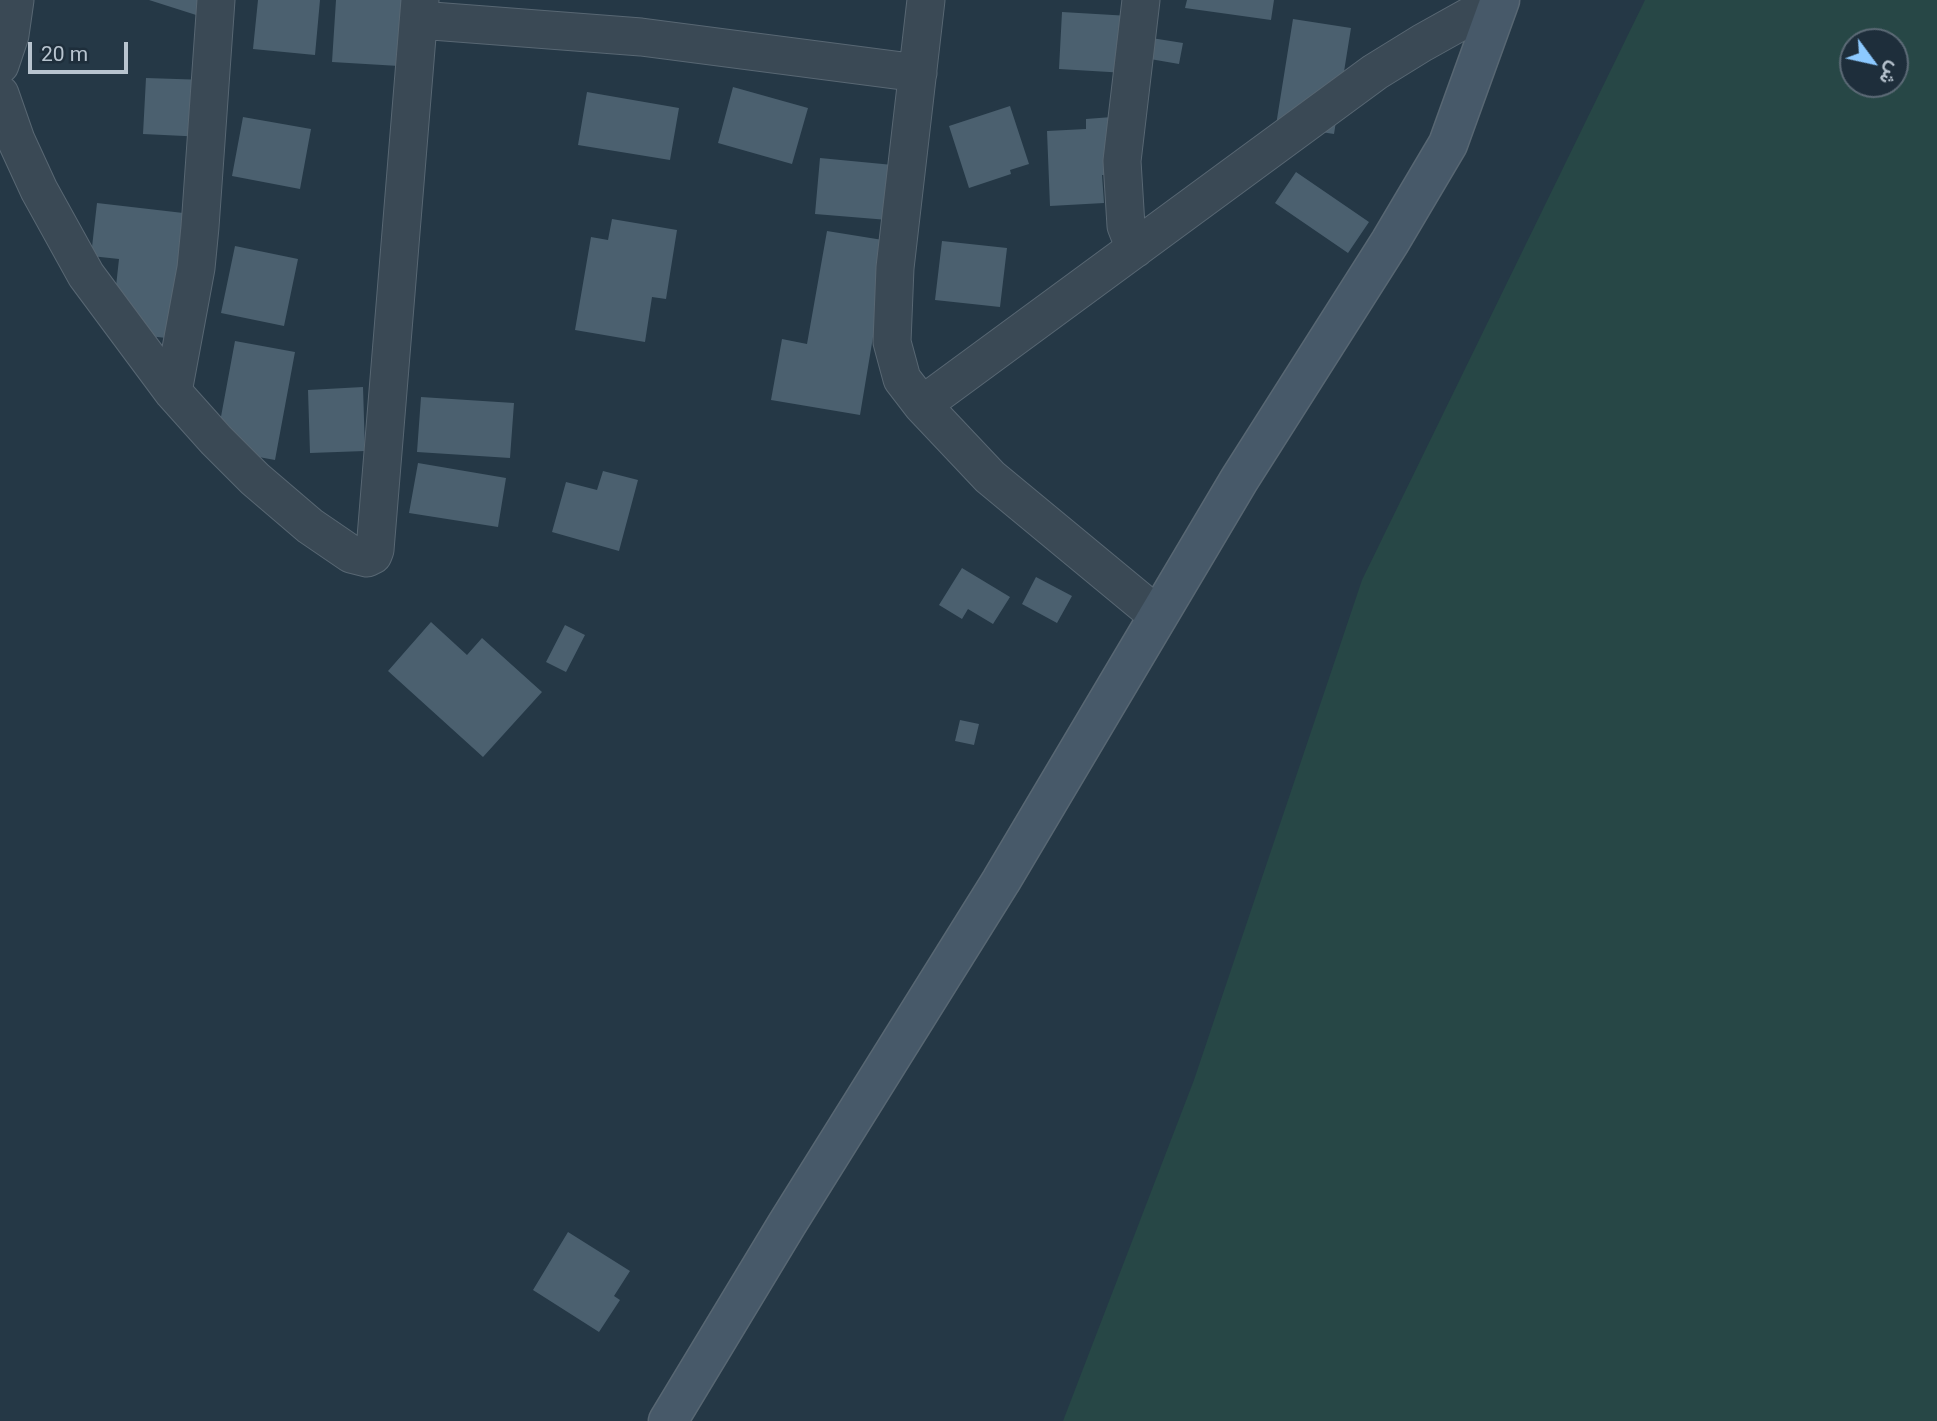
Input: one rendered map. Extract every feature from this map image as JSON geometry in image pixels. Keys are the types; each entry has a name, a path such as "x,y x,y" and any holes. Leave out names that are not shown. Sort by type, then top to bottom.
{"main road":[{"path":"668,1421 1001,881 1240,480 1390,242 1448,144 1499,0"}],"street":[{"path":"0,65 10,35 15,0"},
{"path":"173,392 200,226 216,0"},
{"path":"926,0 895,268 892,342 902,379 922,405 990,477 1158,616"},
{"path":"1136,249 1126,226 1122,161 1141,0"},
{"path":"922,405 1376,72 1499,0"},
{"path":"0,94 16,140 39,190 86,275 173,392 255,480 310,526 351,554 363,558 373,555 376,536 419,10 918,73"}],"green space":[{"path":"1645,0 1937,0 1937,1421 1063,1421 1194,1080 1362,580"}],"building":[{"path":"149,0 221,0 215,21"},
{"path":"258,0 320,0 315,55 253,49"},
{"path":"336,0 403,0 399,66 332,62"},
{"path":"1187,0 1274,0 1271,20 1185,8"},
{"path":"1062,12 1130,16 1139,36 1183,43 1179,64 1127,55 1126,73 1059,69"},
{"path":"1293,19 1351,28 1334,134 1276,125"},
{"path":"146,78 207,80 205,137 143,134"},
{"path":"733,87 808,108 792,164 718,143"},
{"path":"587,92 679,108 670,160 578,145"},
{"path":"1010,106 1029,164 1010,170 1011,174 969,188 949,126"},
{"path":"243,117 311,129 300,189 232,176"},
{"path":"1112,117 1115,175 1102,175 1104,203 1050,206 1047,131 1086,129 1086,119"},
{"path":"820,158 893,165 888,220 815,214"},
{"path":"1296,172 1369,222 1348,253 1275,203"},
{"path":"97,203 192,214 176,339 111,332 119,259 91,256"},
{"path":"612,219 677,230 666,299 652,297 645,342 575,330 591,237 608,240"},
{"path":"827,231 889,241 860,415 771,400 782,339 807,344"},
{"path":"942,241 1007,248 1000,307 935,300"},
{"path":"235,246 298,259 284,326 221,313"},
{"path":"235,341 295,352 275,460 215,449"},
{"path":"363,387 365,451 310,453 308,390"},
{"path":"421,397 514,403 510,458 417,452"},
{"path":"418,463 506,478 498,527 409,513"},
{"path":"603,471 638,480 619,551 552,532 566,482 597,490"},
{"path":"962,568 1010,597 993,624 968,609 962,619 939,605"},
{"path":"1036,577 1072,596 1057,623 1022,604"},
{"path":"431,622 467,655 482,638 542,692 483,757 388,671"},
{"path":"565,625 585,635 566,672 546,662"},
{"path":"960,720 979,724 974,745 955,741"},
{"path":"568,1232 630,1271 614,1296 620,1300 599,1332 533,1290"}]}
